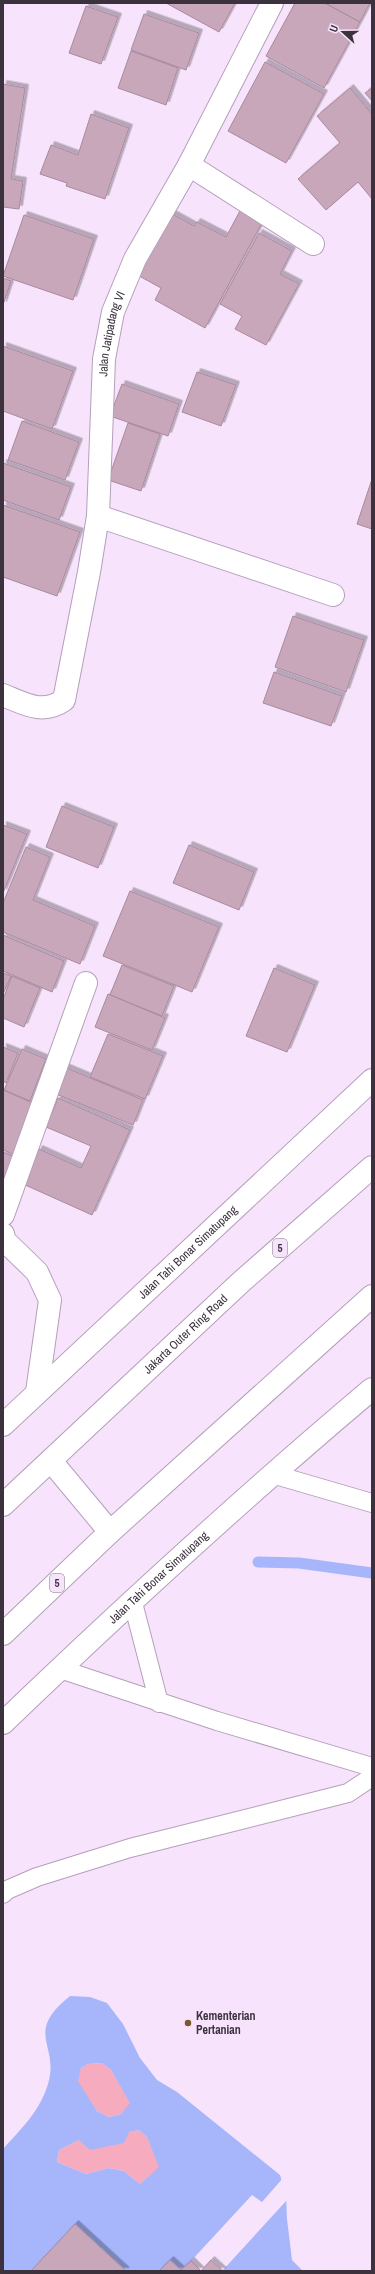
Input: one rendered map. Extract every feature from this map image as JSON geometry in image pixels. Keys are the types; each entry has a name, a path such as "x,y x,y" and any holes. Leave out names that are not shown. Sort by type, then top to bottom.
{"main road":[{"name":"Jalan Jatipadang VI","path":"3,695 41,709 55,706 64,700 89,572 98,516 104,359 114,312 134,259 189,165 272,3"},
{"path":"189,165 313,244"},
{"path":"98,516 332,595"},
{"path":"3,1215 86,983"},
{"name":"Jalan Tahi Bonar Simatupang","path":"3,1425 372,1080"},
{"name":"Jakarta Outer Ring Road","path":"3,1506 241,1282 372,1167"},
{"path":"3,1234 5,1241 37,1272 50,1300 37,1392"},
{"name":"5","path":"3,1634 110,1532 372,1296"},
{"name":"Jalan Tahi Bonar Simatupang","path":"3,1723 132,1600 272,1474 372,1388"},
{"path":"51,1461 110,1532"}],"lane":[{"path":"272,1474 372,1503"},
{"path":"132,1600 159,1703"},
{"path":"60,1669 159,1703 372,1767"},
{"path":"3,1894 7,1890 37,1877 123,1851 348,1793 372,1777"}],"shaded area":[{"path":"102,2063 111,2070 131,2103 121,2114 109,2117 97,2111 77,2081 81,2068 88,2064"},
{"path":"139,2130 147,2137 160,2167 140,2184 124,2171 109,2168 86,2174 57,2162 59,2150 79,2140"}],"water":[{"path":"70,1996 90,1997 107,2003 123,2024 140,2058 157,2080 177,2092 280,2175 286,2195 287,2219 292,2260 303,2271 223,2271 211,2260 201,2271 191,2261 181,2270 170,2260 159,2271 126,2271 75,2224 31,2271 3,2271 3,2149 23,2127 45,2094 50,2070 46,2030 48,2020 56,2009","holes":["102,2063 111,2070 130,2103 121,2114 109,2117 97,2111 78,2081 81,2068 88,2064","139,2130 147,2137 159,2167 140,2184 124,2171 109,2168 86,2174 57,2162 59,2150 79,2140 90,2150 124,2143 129,2132"]}],"pier":[{"path":"283,2178 288,2199 222,2271 211,2260 201,2271 191,2261 252,2195 262,2202"}],"building":[{"path":"166,3 235,3 219,32"},
{"path":"295,3 325,3 360,22 324,88 266,56"},
{"path":"325,3 370,3 360,22"},
{"path":"86,6 118,17 101,64 69,53"},
{"path":"144,14 199,33 186,70 131,50"},
{"path":"131,51 178,68 166,105 118,88"},
{"path":"265,62 324,94 286,163 228,131"},
{"path":"3,84 25,88 11,179 23,181 19,209 3,207"},
{"path":"350,88 372,114 372,199 358,182 326,210 298,179 340,143 317,116"},
{"path":"372,88 372,101 365,93"},
{"path":"91,114 129,128 105,199 66,186 67,183 40,174 51,145 78,155"},
{"path":"241,209 263,221 205,328 155,300 161,288 132,272 165,210 194,226 197,222 226,237"},
{"path":"24,215 94,239 73,300 3,276"},
{"path":"259,233 292,251 280,274 299,284 266,345 235,329 242,316 220,304"},
{"path":"3,278 11,281 3,305"},
{"path":"3,346 73,371 52,429 3,411"},
{"path":"197,372 236,385 221,426 182,412"},
{"path":"122,384 179,404 168,436 110,416"},
{"path":"22,421 79,442 65,480 8,460"},
{"path":"128,423 160,434 141,491 108,480"},
{"path":"3,463 71,487 59,520 3,500"},
{"path":"372,479 372,529 357,524"},
{"path":"3,505 80,532 57,596 3,577"},
{"path":"293,616 364,640 346,692 275,667"},
{"path":"274,672 342,696 331,726 263,703"},
{"path":"62,806 114,827 98,868 46,847"},
{"path":"3,825 27,834 3,893"},
{"path":"189,845 254,872 239,910 173,883"},
{"path":"26,847 50,857 33,900 95,926 80,964 3,932 3,903"},
{"path":"130,891 219,927 192,992 103,956"},
{"path":"3,935 64,961 52,992 3,971"},
{"path":"122,965 174,986 162,1016 110,995"},
{"path":"274,968 315,985 287,1052 246,1036"},
{"path":"3,973 11,976 3,994"},
{"path":"12,976 40,988 24,1027 3,1018 3,999"},
{"path":"108,994 165,1018 152,1050 95,1027"},
{"path":"108,1034 163,1056 145,1099 90,1077"},
{"path":"3,1047 18,1053 6,1083 3,1081"},
{"path":"22,1049 46,1059 30,1101 4,1090"},
{"path":"62,1066 143,1100 133,1125 51,1092"},
{"path":"3,1090 37,1105 15,1155 3,1150"},
{"path":"58,1098 130,1130 92,1215 23,1184 39,1149 81,1168 91,1146 46,1127"},
{"path":"3,1152 17,1158 3,1188"},
{"path":"75,2224 126,2271 31,2271"},
{"path":"170,2260 181,2270 191,2261 201,2271 159,2271"},
{"path":"211,2260 223,2271 201,2271"}],"waterway":[{"path":"258,1562 299,1563 372,1573"}],"place":[{"name":"Kementerian Pertanian","path":"188,2023"}]}
